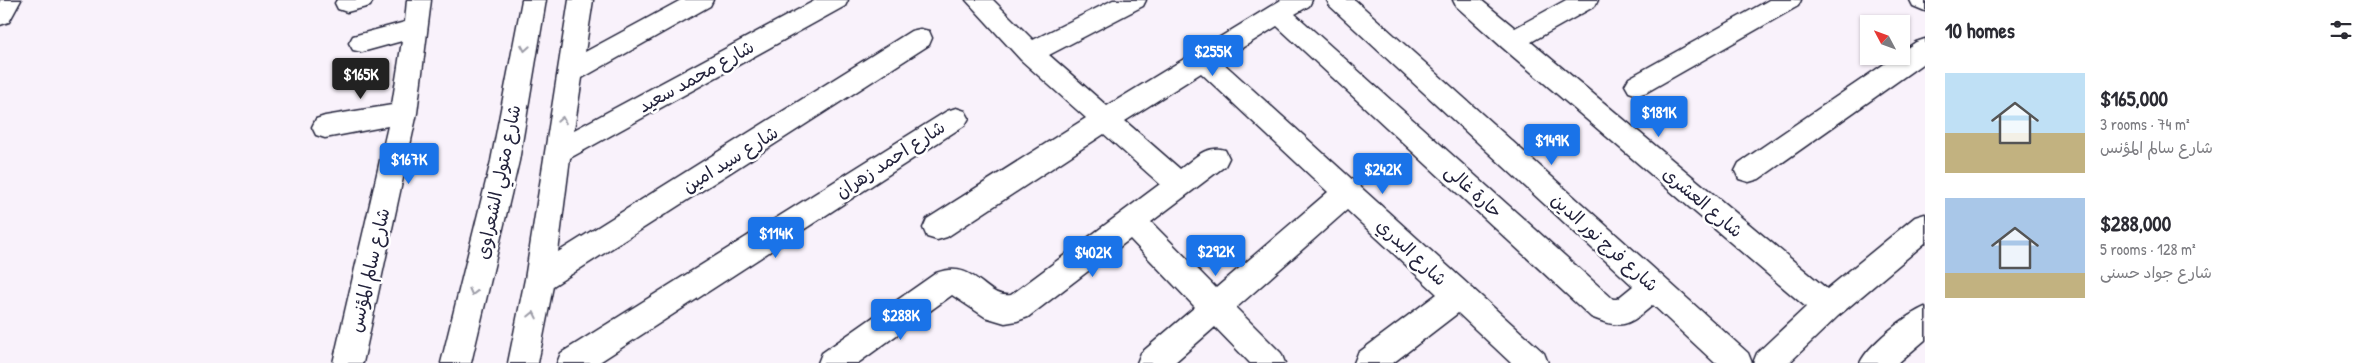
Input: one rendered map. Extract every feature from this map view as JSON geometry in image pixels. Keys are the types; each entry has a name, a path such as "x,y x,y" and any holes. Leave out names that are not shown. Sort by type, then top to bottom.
{"street":[{"path":"0,16 10,0"},
{"name":"شارع سالم المؤنس","path":"348,363 404,113 417,28 419,0"},
{"name":"شارع متولي الشعراوى","path":"456,363 505,161 534,0"},
{"path":"523,363 540,280 557,152 582,0"},
{"path":"570,72 701,0"},
{"name":"شارع محمد سعيد","path":"557,152 836,0"},
{"path":"978,0 1030,52 1179,185"},
{"path":"1030,52 1090,9 1134,0"},
{"name":"شارع فرج نور الدين","path":"1339,0 1737,363"},
{"name":"شارع العشرى","path":"1465,0 1827,307"},
{"path":"1512,41 1586,0"},
{"path":"1638,85 1789,0"},
{"path":"936,228 1105,120 1289,7"},
{"name":"حارة غالى","path":"1289,7 1602,308 1612,312 1622,312 1654,287"},
{"path":"362,43 417,28"},
{"name":"شارع سيد امين","path":"540,280 920,38"},
{"path":"1749,171 1925,50"},
{"name":"شارع البدري","path":"1203,60 1533,363"},
{"path":"325,127 404,113"},
{"name":"شارع احمد زهران","path":"572,363 956,118"},
{"path":"833,363 941,284 951,280 960,282 996,308 1010,310 1017,308 1215,158"},
{"path":"1152,363 1348,192"},
{"path":"1131,221 1270,363"},
{"path":"1768,363 1827,307 1925,226"},
{"path":"1369,363 1459,295"},
{"path":"1875,363 1925,320"}]}
